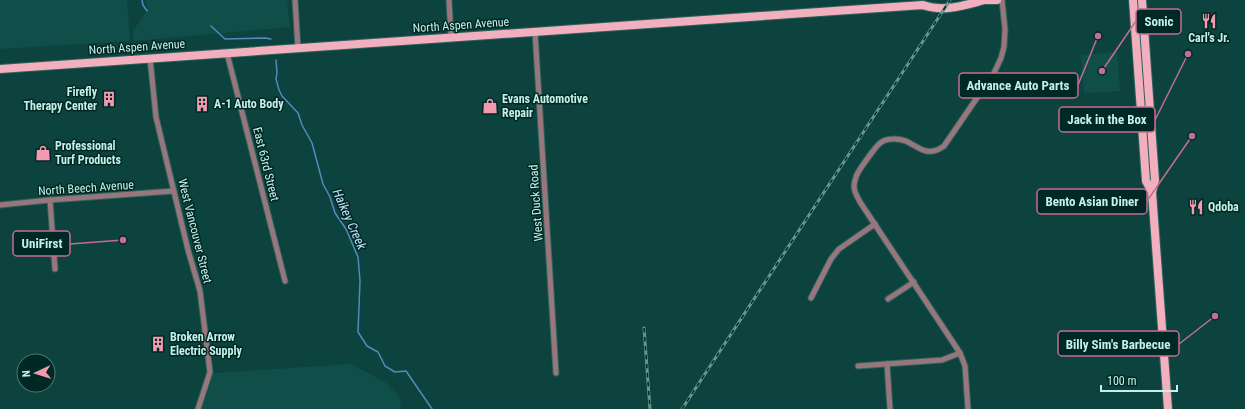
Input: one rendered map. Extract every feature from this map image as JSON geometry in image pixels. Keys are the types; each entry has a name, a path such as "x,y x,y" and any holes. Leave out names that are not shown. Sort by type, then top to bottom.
{"main road":[{"name":"North Aspen Avenue","path":"0,69 923,5 933,0"},
{"name":"North Aspen Avenue","path":"923,5 934,9 960,7 978,0 997,0"},
{"path":"1133,0 1146,181 1152,192"},
{"path":"1142,0 1155,180 1152,192 1168,409"},
{"path":"1140,100 1150,100"}],"street":[{"path":"295,0 298,48"},
{"path":"449,0 451,37"},
{"path":"968,409 965,366 960,353 874,224 856,195 854,187 856,177 879,144 886,140 902,139 926,152 938,151 944,146 994,72 1000,58 1004,47 1002,0"},
{"name":"West Duck Road","path":"535,32 556,373"},
{"name":"East 63rd Street","path":"228,53 286,281"},
{"name":"West Vancouver Street","path":"150,58 156,117 200,291 210,372 198,409"},
{"name":"North Beech Avenue","path":"0,205 174,191"},
{"path":"50,200 55,270"},
{"path":"810,298 831,260 839,249 874,224"},
{"path":"888,299 914,282"},
{"path":"858,366 942,360 960,353"},
{"path":"887,364 890,409"}],"shaded area":[{"path":"0,0 127,0 130,41 0,49"},
{"path":"146,0 287,0 290,27 134,41 133,31 147,11"},
{"path":"1117,52 1120,91 1084,93 1081,55"},
{"path":"351,364 385,382 400,397 401,409 202,409 211,382 212,372 217,373"}],"waterway":[{"name":"Haikey Creek","path":"142,0 147,11"},
{"name":"Haikey Creek","path":"211,26 225,39 271,39"},
{"name":"Haikey Creek","path":"276,60 276,79 279,90 282,96 298,113 302,125 312,143 323,184 330,197 335,213 346,229 358,257 360,281 358,332 367,346 378,352 385,366 395,372 406,371 432,409"}],"railway":[{"path":"682,409 950,0"},
{"path":"644,328 650,409"}],"place":[{"name":"Carl's Jr.","path":"1209,21"},
{"name":"Advance Auto Parts","path":"1098,36"},
{"name":"Jack in the Box","path":"1188,54"},
{"name":"Sonic","path":"1102,71"},
{"name":"Firefly Therapy Center","path":"109,99"},
{"name":"A-1 Auto Body","path":"202,104"},
{"name":"Evans Automotive Repair","path":"490,106"},
{"name":"Bento Asian Diner","path":"1192,136"},
{"name":"Professional Turf Products","path":"43,153"},
{"name":"Qdoba","path":"1196,207"},
{"name":"UniFirst","path":"123,240"},
{"name":"Billy Sim's Barbecue","path":"1215,316"},
{"name":"Broken Arrow Electric Supply","path":"158,344"}]}
